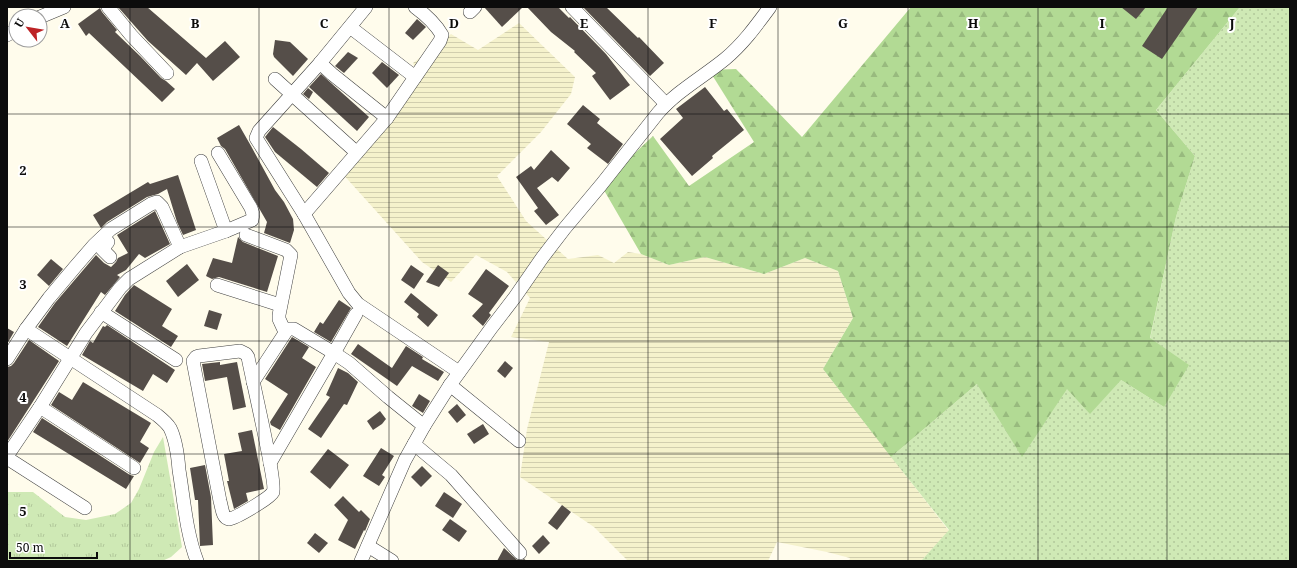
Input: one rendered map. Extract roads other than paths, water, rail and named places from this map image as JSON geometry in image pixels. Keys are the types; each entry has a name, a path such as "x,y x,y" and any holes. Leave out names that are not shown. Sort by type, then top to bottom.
{"street":[{"path":"48,14 64,7"},
{"path":"108,7 167,73"},
{"path":"366,7 320,63 259,131 256,138 304,214 349,293 358,304 459,372"},
{"path":"304,214 356,152 387,118 440,41 442,35 431,19 415,7"},
{"path":"572,7 666,104"},
{"path":"361,561 405,460 424,426 459,372 516,298 542,258 666,104 726,59 742,44 770,7"},
{"path":"350,27 415,77"},
{"path":"320,63 387,118"},
{"path":"275,79 356,152"},
{"path":"85,508 7,457 40,407 70,357 101,312 129,279 180,247 252,220 253,214 251,208 218,153"},
{"path":"201,160 226,231"},
{"path":"7,359 26,329 49,298 75,267 111,229 151,204 157,202 162,207 180,247"},
{"path":"246,235 286,250 290,253 291,257 280,305 279,320 285,332"},
{"path":"103,237 108,242 102,249 110,257"},
{"path":"217,286 280,305"},
{"path":"101,312 176,360"},
{"path":"270,463 356,314"},
{"path":"26,329 157,415 169,427 173,435 178,457 187,522 196,561"},
{"path":"253,382 285,332 289,329 294,329 349,363 424,426"},
{"path":"242,351 246,354 248,357 270,463 274,485 272,493 269,497 232,519 225,518 220,501 196,379 194,359 196,357 207,354 242,351"},
{"path":"450,385 519,442"},
{"path":"40,407 134,468"},
{"path":"414,444 451,476 520,553"},
{"path":"368,546 392,561"}]}
